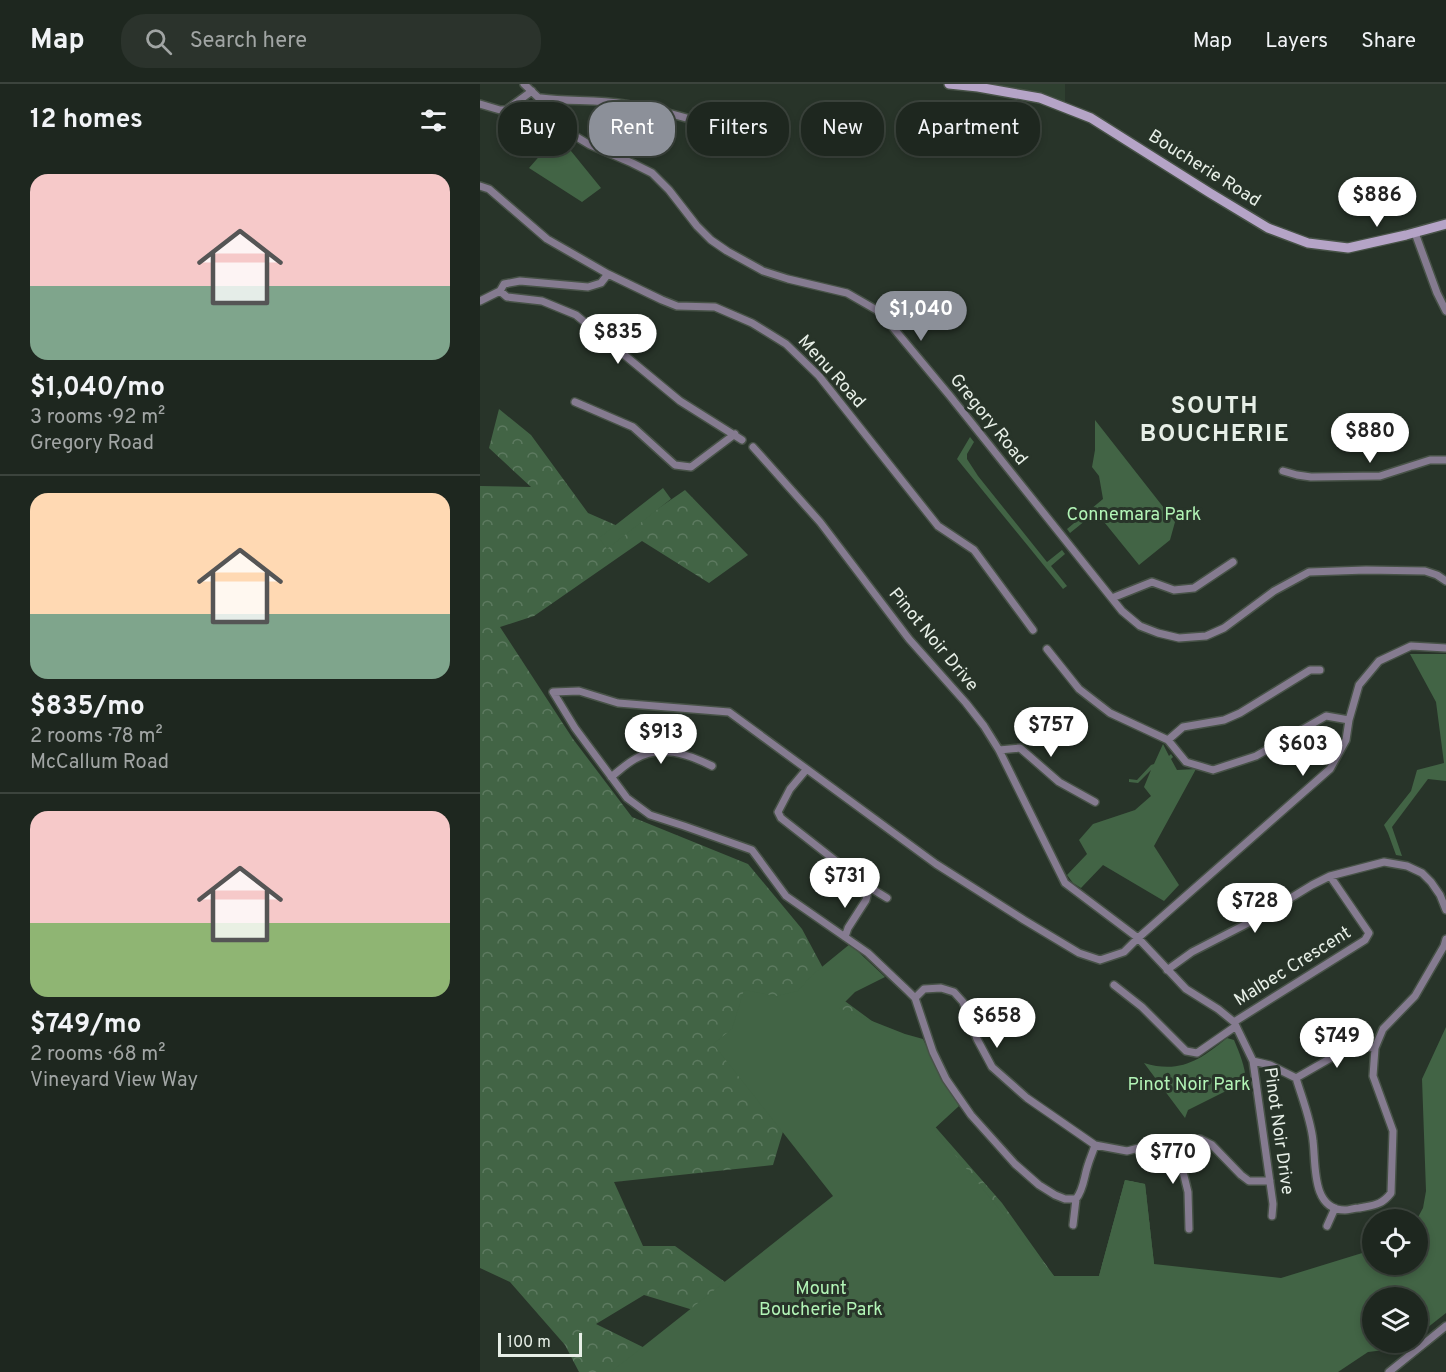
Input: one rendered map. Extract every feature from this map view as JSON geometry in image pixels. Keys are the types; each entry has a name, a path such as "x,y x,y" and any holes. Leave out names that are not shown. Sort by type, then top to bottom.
{"main road":[{"name":"Boucherie Road","path":"949,84 1040,98 1091,118 1268,228 1308,243 1348,248 1446,224"}],"street":[{"name":"Gregory Road","path":"524,84 540,98 570,133 590,146 652,173 669,190 697,226 727,251 763,271 847,293 880,312 1122,611 1140,626 1179,638 1206,636 1224,628 1274,591 1309,572 1425,571 1446,581"},
{"path":"480,104 506,110 532,91"},
{"path":"540,98 624,104 687,119"},
{"name":"Menu Road","path":"480,186 489,189 547,239 608,274 677,306 715,306 752,323 786,344 819,376 938,526 974,550 1033,630"},
{"path":"1415,233 1446,311"},
{"path":"480,301 500,291 504,284 520,281 588,286 602,283 608,274"},
{"path":"500,291 507,297 542,301 576,315 680,401 742,440"},
{"path":"575,402 633,427 675,465 692,467 735,434"},
{"name":"Pinot Noir Drive","path":"753,447 820,522 909,639 984,726 999,750 1065,883 1138,938 1186,989 1218,1009 1235,1024 1253,1061 1273,1204 1272,1216"},
{"path":"1283,471 1311,477 1380,476 1430,460 1446,460"},
{"path":"1112,598 1152,582 1174,590 1194,588 1233,562"},
{"path":"1076,1199 1065,1199 1054,1195 1039,1185 1015,1164 971,1115 945,1079 933,1052 915,998 868,953 786,896 752,850 650,816 627,798 575,728 553,692 579,691 618,704 729,712 936,864 1024,921 1079,953 1100,960 1124,952 1330,769 1346,740 1359,685 1379,661 1411,646 1446,648"},
{"path":"1047,649 1079,689 1110,713 1168,740 1185,762 1213,770 1256,756 1326,716 1349,720"},
{"path":"1168,740 1183,727 1224,720 1240,713 1310,670 1320,670"},
{"path":"999,750 1020,748 1059,782 1095,802"},
{"path":"611,777 636,759 652,753 674,752 694,756 712,766"},
{"path":"806,770 790,789 778,812 781,818 828,857 887,898"},
{"path":"1167,970 1192,952 1258,918 1330,876 1384,862 1407,866 1422,873 1440,895 1446,910"},
{"name":"Malbec Crescent","path":"1235,1024 1365,940 1368,933 1330,876"},
{"path":"845,937 848,928 866,900 869,887"},
{"path":"1253,1061 1270,1065 1296,1078 1313,1139 1317,1184 1327,1203 1344,1210 1379,1204 1386,1200 1392,1193 1393,1131 1373,1076 1375,1048 1383,1029 1415,996 1446,939"},
{"path":"1114,985 1142,1007 1186,1051 1197,1053 1235,1024"},
{"path":"915,998 924,989 941,988 954,992 963,1002 977,1039 992,1066 1027,1098 1095,1145 1127,1151 1175,1139 1200,1139 1212,1144 1249,1181 1270,1180"},
{"path":"1296,1078 1350,1047 1375,1048"},
{"path":"1175,1139 1188,1192 1189,1229"},
{"path":"1073,1225 1076,1199 1084,1182 1095,1145"},
{"path":"1327,1226 1335,1208"},
{"path":"1389,1372 1446,1326"}],"shaded area":[{"path":"966,84 1065,84 1065,104"}],"green space":[{"path":"540,156 575,156 601,188 582,202 529,168"},
{"path":"499,409 531,435 588,513 627,530 685,490 748,555 709,583 642,541 534,616 500,627 573,739 632,817 748,864 802,929 838,996 876,1024 896,1082 1002,1203 1054,1276 1099,1276 1125,1180 1145,1184 1154,1264 1021,1372 793,1098 773,1165 614,1182 643,1246 675,1246 750,1300 726,1320 644,1295 596,1324 657,1354 658,1372 579,1372 565,1345 510,1282 480,1268 480,486 531,487 489,448"},
{"name":"Connemara Park","path":"1095,420 1175,522 1170,540 1139,565 1096,512 1070,533 1067,529 1103,499 1099,476 1092,467 1095,450"},
{"path":"970,437 974,442 967,454 967,459 1047,562 1062,550 1065,554 1051,566 1067,586 1063,589 957,459"},
{"path":"663,488 671,499 607,549 599,538"},
{"path":"1410,654 1446,654 1446,781 1428,779 1392,827 1402,856 1396,855 1384,825 1411,791 1417,770 1444,763 1436,702"},
{"path":"1163,744 1169,756 1171,754 1173,757 1171,759 1177,770 1196,769 1154,846 1179,885 1164,901 1103,865 1081,888 1067,875 1087,854 1079,840 1093,824 1135,810 1151,796 1144,787 1151,770 1138,783 1129,782 1129,779 1137,780 1154,764"},
{"name":"Mount Boucherie Park","path":"850,944 885,977 855,992 839,1008 923,1039 940,1075 959,1106 934,1129 1054,1276 1099,1276 1125,1180 1145,1184 1154,1264 1281,1278 1362,1253 1362,1275 1428,1275 1428,1209 1422,1209 1426,1191 1422,1079 1446,1027 1446,1313 1428,1327 1428,1287 1362,1287 1362,1353 1366,1353 1338,1372 611,1372 833,1196 713,1044 732,1029 744,990 776,996 798,991 812,975"},
{"name":"Pinot Noir Park","path":"1227,1038 1234,1040 1246,1081 1188,1110 1185,1118 1144,1063 1168,1067 1189,1063 1208,1053"}],"district":[{"name":"SOUTH BOUCHERIE","path":"1215,421"}]}
